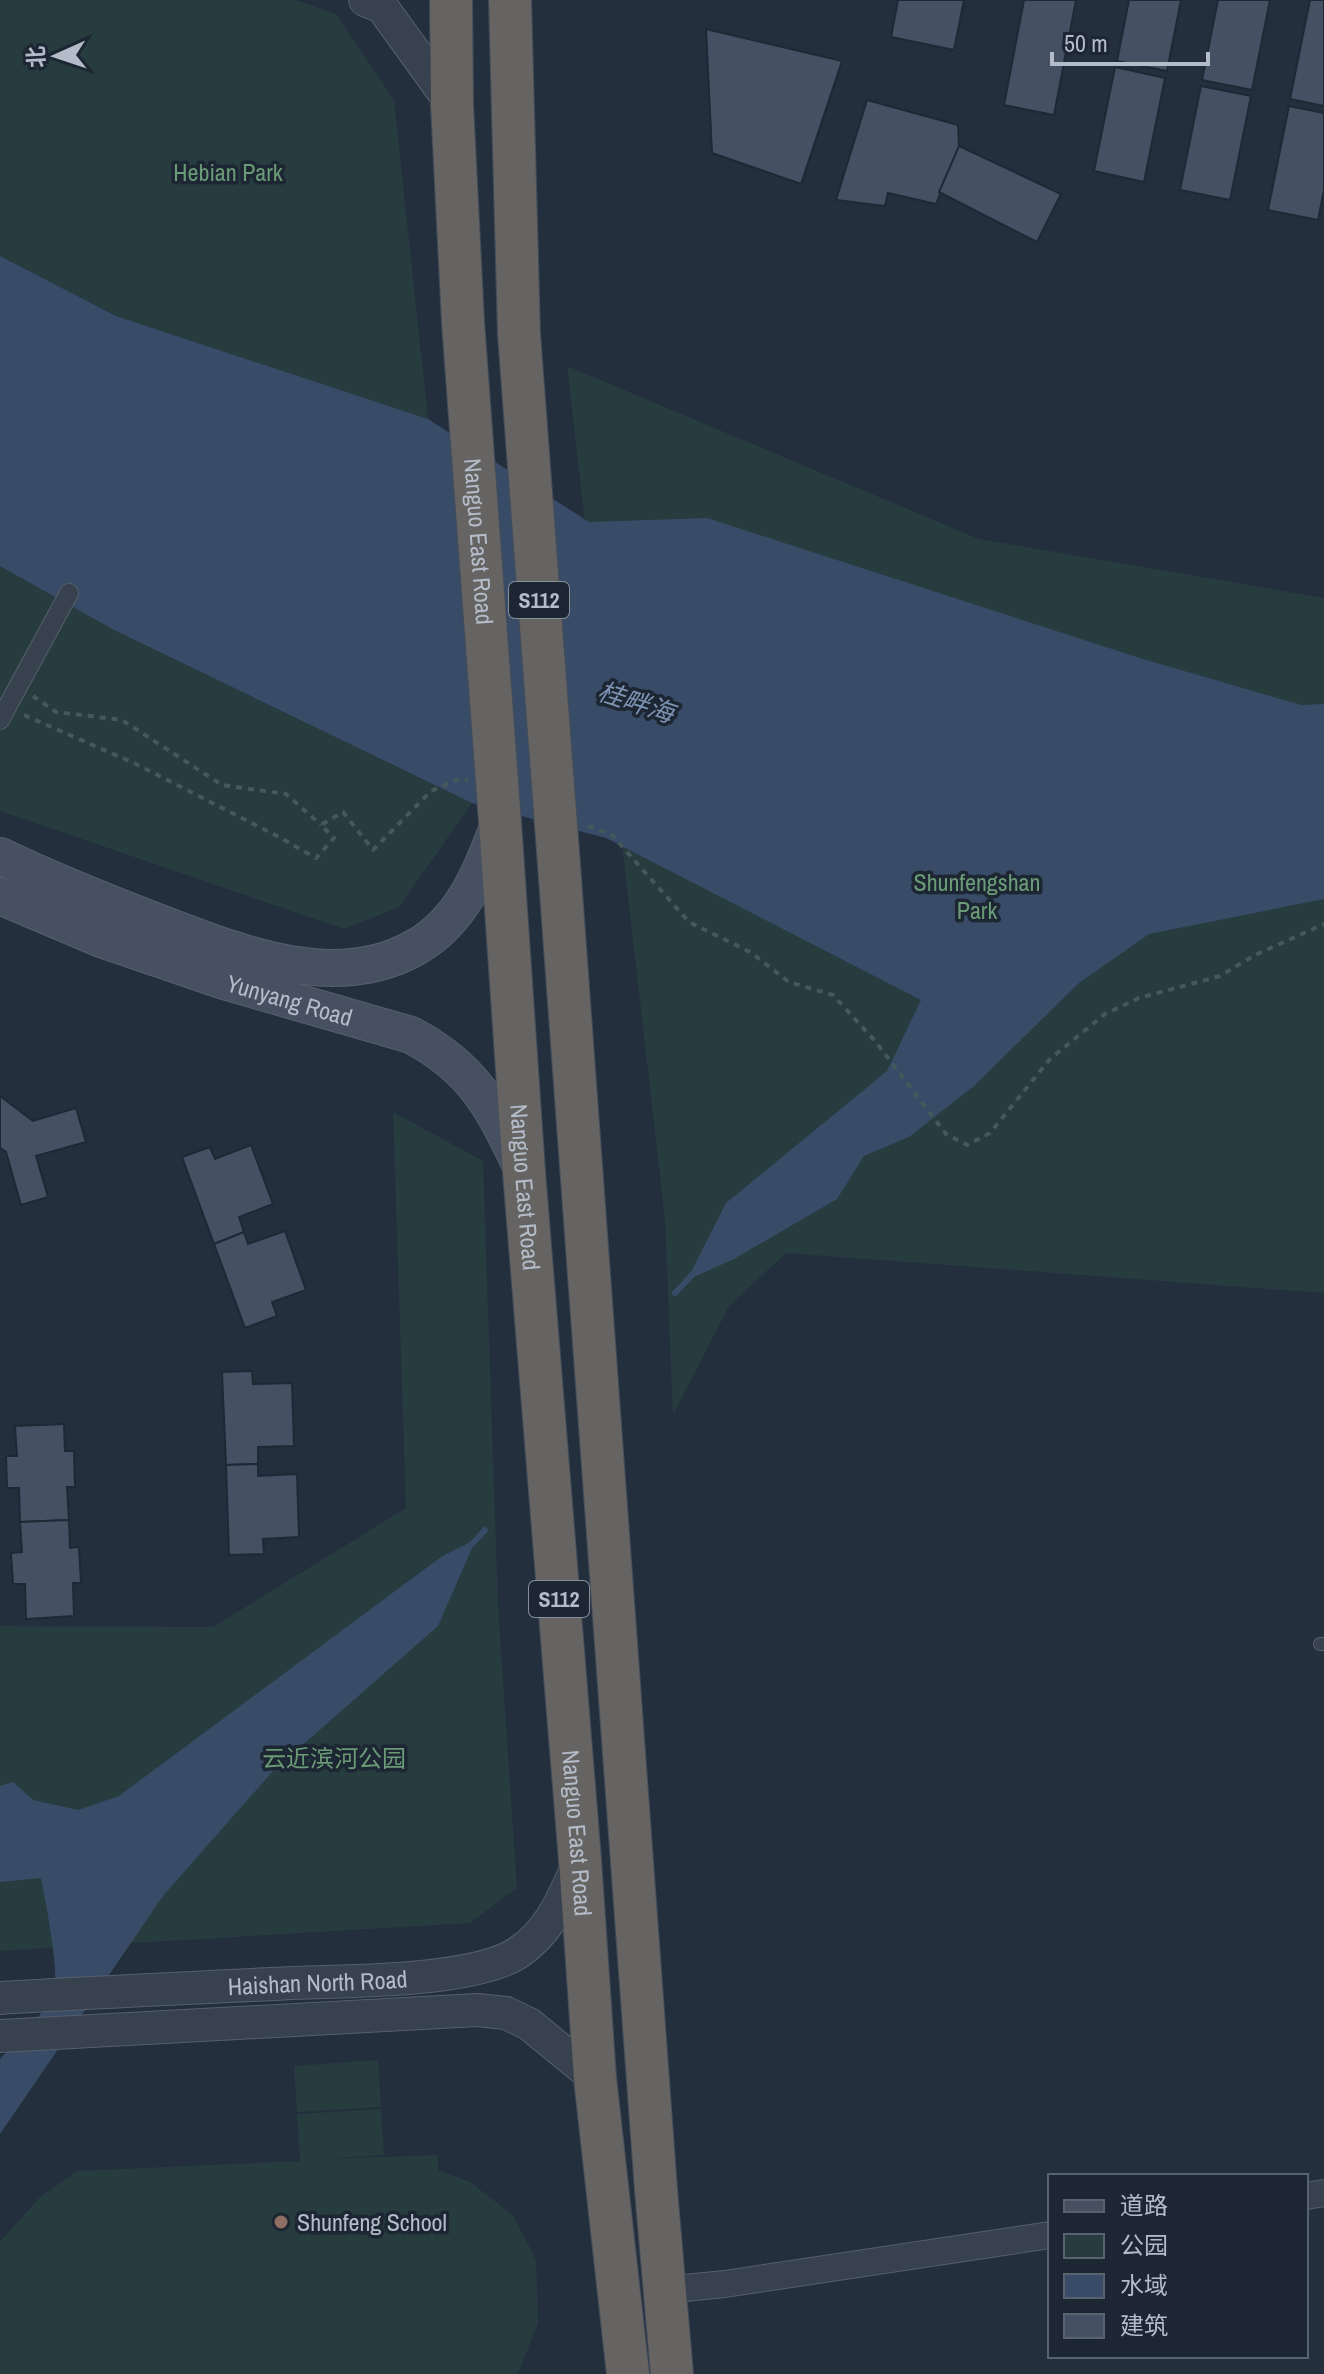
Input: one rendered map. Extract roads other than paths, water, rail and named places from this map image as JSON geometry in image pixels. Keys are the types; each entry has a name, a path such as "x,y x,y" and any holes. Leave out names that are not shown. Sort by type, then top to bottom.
{"highway":[{"name":"Nanguo East Road","path":"451,0 452,104 463,322 524,1172 595,2078 628,2374"},
{"name":"S112","path":"510,0 519,334 672,2374"}],"main road":[{"name":"Yunyang Road","path":"0,856 86,895 251,955 306,966 354,966 387,960 417,947 452,917 483,868 500,822"},
{"path":"86,895 130,928 127,937 101,939"},
{"name":"Yunyang Road","path":"0,896 101,939 224,981 389,1027 435,1047 456,1063 480,1090 524,1172"}],"street":[{"path":"365,0 382,7 452,104"},
{"path":"4,713 69,593"},
{"name":"Haishan North Road","path":"0,1998 354,1980 448,1974 484,1968 517,1954 542,1933 557,1912 580,1860"},
{"name":"Haishan North Road","path":"0,2036 477,2010 506,2013 529,2024 595,2078"},
{"path":"664,2290 740,2282 1048,2235"}],"water":[{"name":"桂畔海","path":"0,256 116,316 428,419 589,522 707,518 1143,659 1301,705 1324,704 1324,899 1149,934 1079,983 974,1086 909,1137 864,1156 837,1199 734,1259 687,1280 726,1203 887,1071 921,1000 606,838 472,803 114,630 0,566"},
{"path":"476,1539 438,1626 273,1771 163,1896 0,2134 0,2059 44,2009 54,1990 55,1969 41,1878 0,1882 0,1786 13,1782 33,1800 78,1810 119,1796 441,1557"}],"waterway":[{"path":"675,1293 692,1275"},
{"path":"473,1543 485,1530"}],"place":[{"name":"Shunfeng School","path":"281,2222"}],"park label":[{"name":"Hebian Park","path":"228,172"},
{"name":"Shunfengshan Park","path":"977,896"},
{"name":"云近滨河公园","path":"334,1758"}]}
